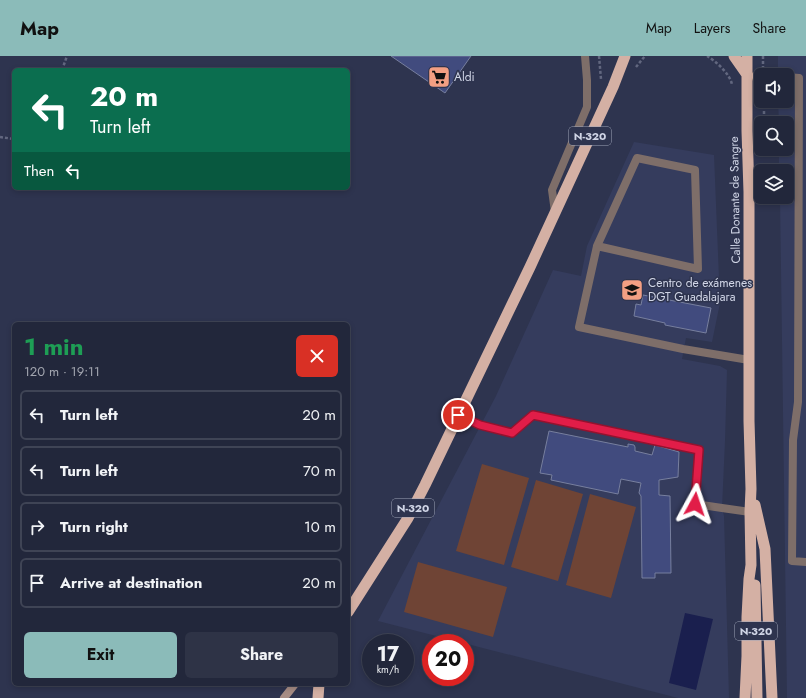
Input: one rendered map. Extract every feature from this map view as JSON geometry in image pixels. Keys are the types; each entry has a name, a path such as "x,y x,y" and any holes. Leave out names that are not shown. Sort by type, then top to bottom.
{"highway":[{"path":"734,56 748,76"},
{"name":"Calle Donante de Sangre","path":"747,56 751,565"},
{"name":"N-320","path":"350,609 408,518 426,486 458,415 530,268 554,212 626,57"},
{"name":"Calle Donante de Sangre","path":"751,488 765,549 772,698"},
{"name":"N-320","path":"751,565 755,579 757,698"},
{"path":"745,698 747,610 751,565"},
{"path":"318,698 319,686"}],"main road":[{"path":"284,698 293,686"}],"street":[{"path":"554,212 552,190 587,107 585,56"},
{"path":"748,76 754,76"},
{"path":"794,78 799,78 798,402 793,440 792,561 806,562"},
{"path":"597,246 698,269 695,170 638,158 597,246 579,327 684,349 749,360"},
{"path":"798,402 806,407"},
{"path":"458,415 480,425 512,433 533,415 699,450 695,504 750,512"}],"path":[{"path":"63,68 67,56"},
{"path":"599,56 601,80"},
{"path":"707,56 713,60 732,81 733,88"},
{"path":"0,138 12,139"}],"shaded area":[{"path":"778,56 806,56 806,698 787,698 780,204 794,204 794,164 779,164 779,156 794,156 794,116 779,116 778,108 794,108 794,68 778,68"},
{"path":"634,142 714,155 720,303 712,342 686,338 682,359 720,366 727,370 722,508 724,516 729,698 678,698 474,646 474,634 429,634 378,621 496,396 553,270 581,276 587,246"},
{"path":"482,464 529,478 504,565 456,551"},
{"path":"536,480 583,494 558,581 511,567"},
{"path":"590,494 636,507 611,598 566,585"},
{"path":"418,562 507,587 493,637 404,612"},
{"path":"685,613 713,619 696,690 669,683"}],"building":[{"name":"Aldi","path":"391,56 471,56 445,93"},
{"path":"643,295 711,308 706,333 665,325 665,323 634,316 636,304 641,305"},
{"path":"549,431 628,447 628,444 634,445 635,451 652,455 655,445 679,452 678,477 659,480 659,495 670,496 671,573 655,573 655,578 642,578 641,496 639,493 641,483 621,479 618,494 551,480 552,475 540,473"}],"place":[{"name":"Aldi","path":"439,77"},
{"name":"Centro de exámenes DGT Guadalajara","path":"632,290"}],"route":[{"path":"458,415 480,425 512,433 533,415 699,450 695,504"}]}
